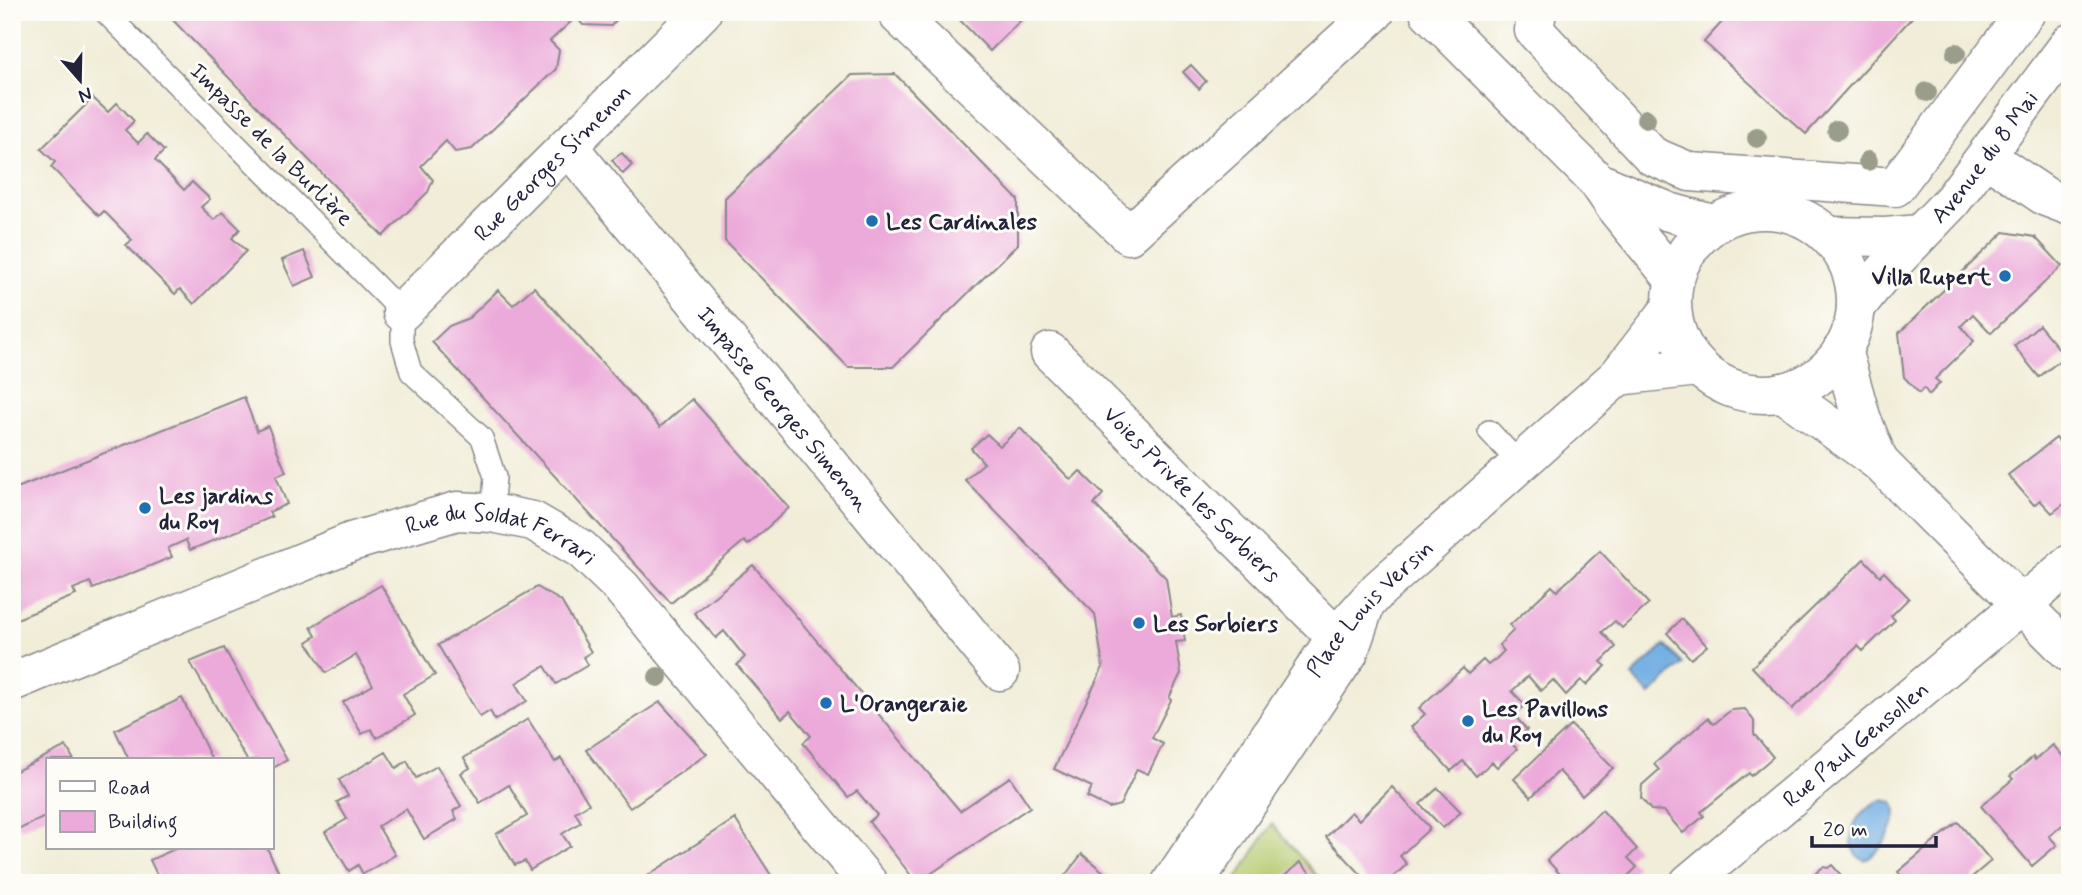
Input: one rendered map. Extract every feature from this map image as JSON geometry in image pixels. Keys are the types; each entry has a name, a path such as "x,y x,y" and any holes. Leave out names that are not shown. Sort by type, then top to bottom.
{"street":[{"name":"Rue Georges Simenon","path":"402,312 702,12"},
{"path":"900,12 899,16 1121,227 1375,12"},
{"path":"1429,12 1598,182 1672,293"},
{"path":"1537,12 1534,30 1652,156 1690,172 1895,187 2026,12"},
{"name":"Avenue du 8 Mai","path":"1856,307 1919,234 1952,201 2070,43"},
{"name":"Impasse Georges Simenon","path":"568,146 1000,671"},
{"path":"1987,157 2046,197 2070,206"},
{"path":"1598,182 1669,212 1713,223"},
{"path":"1748,211 1786,211 1810,220 1830,236 1846,257 1854,282 1856,307 1852,330 1831,365 1817,378 1782,393 1759,394 1737,390 1716,381 1698,367 1684,349 1675,329 1672,293 1682,257 1713,223 1748,211"},
{"name":"Avenue du 8 Mai","path":"1830,236 1885,237 1919,234"},
{"name":"Place Louis Versin","path":"1171,883 1336,637 1379,589 1618,376 1672,293"},
{"path":"1842,350 1860,417 1879,463"},
{"name":"Voies Privée les Sorbiers","path":"1049,352 1336,637"},
{"path":"1618,376 1698,367"},
{"path":"1782,393 1879,463 2070,653"},
{"name":"Rue du Soldat Ferrari","path":"12,682 351,542 457,511 492,513 533,521 581,549 621,587 868,883"},
{"name":"Rue Paul Gensollen","path":"1689,883 2070,564"}],"lane":[{"name":"Impasse de la Burlière","path":"105,12 402,312"},
{"path":"402,312 402,341 411,372 482,438 495,477 492,513"},
{"path":"1489,430 1519,463"},
{"path":"1204,883 1356,657 1379,589"}],"green space":[{"path":"1272,824 1323,883 1234,883"}],"water":[{"path":"1665,645 1683,664 1650,695 1632,676"},
{"path":"1881,800 1892,802 1895,806 1895,820 1877,851 1865,860 1856,855 1851,838 1858,818 1868,807"}],"building":[{"path":"165,12 623,12 611,26 583,25 576,17 550,41 559,50 556,69 472,149 455,152 446,141 421,166 433,180 428,192 383,236"},
{"path":"952,12 1029,12 990,51"},
{"path":"1731,12 1917,12 1806,134 1704,42"},
{"path":"1191,65 1206,81 1199,89 1183,72"},
{"name":"Les Cardinales","path":"895,74 1018,200 1018,244 893,367 848,367 725,241 725,198 852,75"},
{"path":"93,98 108,112 117,103 134,121 125,130 138,143 147,134 164,151 155,160 184,190 192,182 210,199 201,207 214,220 223,212 240,229 232,238 246,251 194,304 180,289 175,294 126,245 132,240 104,211 99,216 51,167 55,162 41,149"},
{"path":"622,153 632,165 623,174 612,160"},
{"path":"2004,232 2035,237 2062,266 1991,333 1973,314 1961,326 1974,341 1935,379 1940,383 1929,395 1924,388 1919,393 1904,377 1899,333"},
{"path":"304,251 315,277 294,286 282,260"},
{"path":"534,287 660,427 692,399 789,508 748,545 744,541 671,603 432,342 449,326 469,318 498,290 513,305"},
{"path":"2039,325 2065,356 2039,377 2014,346"},
{"name":"Les jardins du Roy","path":"244,397 257,431 268,426 286,472 276,476 287,504 269,512 272,517 190,550 186,540 168,548 172,557 93,589 90,582 73,589 76,595 12,621 12,490"},
{"name":"Les Sorbiers","path":"1020,428 1071,480 1080,471 1103,494 1094,504 1166,578 1172,617 1181,615 1185,641 1176,642 1181,673 1152,738 1163,744 1148,774 1137,769 1120,805 1109,808 1087,797 1092,787 1054,769 1103,667 1095,614 965,480 984,463 971,448 987,434 1000,446"},
{"path":"2056,438 2070,455 2070,494 2065,498 2068,501 2052,513 2040,500 2034,505 2008,475"},
{"path":"1600,551 1649,604 1622,628 1615,621 1602,632 1616,647 1601,662 1606,666 1586,685 1581,680 1566,695 1553,680 1541,691 1528,676 1512,691 1525,705 1514,715 1527,730 1512,744 1517,749 1497,767 1492,762 1476,776 1463,761 1451,771 1411,727 1425,714 1419,708 1463,668 1468,674 1483,660 1488,665 1496,659 1504,651 1499,645 1514,630 1510,625 1552,586 1557,591"},
{"path":"1864,559 1880,576 1884,572 1909,598 1891,616 1895,620 1863,651 1858,646 1792,709 1752,667"},
{"name":"L'Orangeraie","path":"753,565 960,811 1010,777 1030,807 917,883 869,822 877,815 857,791 848,797 803,743 811,736 790,711 782,718 737,665 745,657 724,631 716,638 694,613"},
{"path":"381,585 435,675 403,694 415,715 377,738 371,729 362,734 343,702 373,685 356,655 326,673 307,642 316,636 311,627"},
{"path":"537,587 561,601 591,652 583,657 588,665 556,684 545,666 516,683 527,701 495,720 490,711 480,717 438,645"},
{"path":"1682,619 1707,646 1691,659 1667,633"},
{"path":"224,648 287,760 273,768 273,758 246,758 190,662"},
{"path":"182,698 211,758 128,758 115,730"},
{"path":"660,702 707,754 630,808 586,750"},
{"path":"1745,709 1754,721 1754,734 1773,757 1701,812 1704,816 1683,833 1664,811 1651,810 1641,798 1642,785 1659,770 1654,764 1708,718 1714,724 1731,710"},
{"path":"528,719 555,762 561,758 589,804 575,812 581,822 562,834 570,846 530,870 525,861 515,865 496,834 527,816 509,785 480,803 461,773 470,768 464,758"},
{"path":"1571,725 1613,768 1582,796 1559,771 1531,797 1514,779"},
{"path":"2053,745 2070,764 2070,819 2049,836 2057,845 2032,866 1981,806 2013,779 2010,776"},
{"path":"66,746 73,758 46,758 46,816 20,829 12,814 12,773"},
{"path":"386,752 396,768 407,761 416,778 437,766 461,806 453,811 457,819 424,839 406,809 378,826 395,855 363,874 358,865 349,871 325,832 347,819 337,802 348,796 339,780"},
{"path":"1392,787 1430,828 1400,856 1407,864 1387,883 1369,883 1326,837 1351,812 1359,820"},
{"path":"1438,788 1461,812 1443,828 1420,804"},
{"path":"1602,810 1637,849 1628,858 1637,867 1621,883 1568,883 1547,860"},
{"path":"735,819 776,883 636,883"},
{"path":"1958,822 1991,861 1971,878 1975,883 1907,883 1898,872"},
{"path":"172,850 268,850 284,883 156,883 160,881 150,860"},
{"path":"1082,854 1117,883 1059,883"},
{"path":"1300,862 1320,883 1277,883"},
{"path":"1832,865 1848,883 1811,883 1810,878 1823,867"}],"place":[{"name":"Les Cardinales","path":"872,221"},
{"name":"Villa Rupert","path":"2005,276"},
{"name":"Les jardins du Roy","path":"145,508"},
{"name":"Les Sorbiers","path":"1139,623"},
{"name":"L'Orangeraie","path":"826,703"},
{"name":"Les Pavillons du Roy","path":"1468,721"}]}
